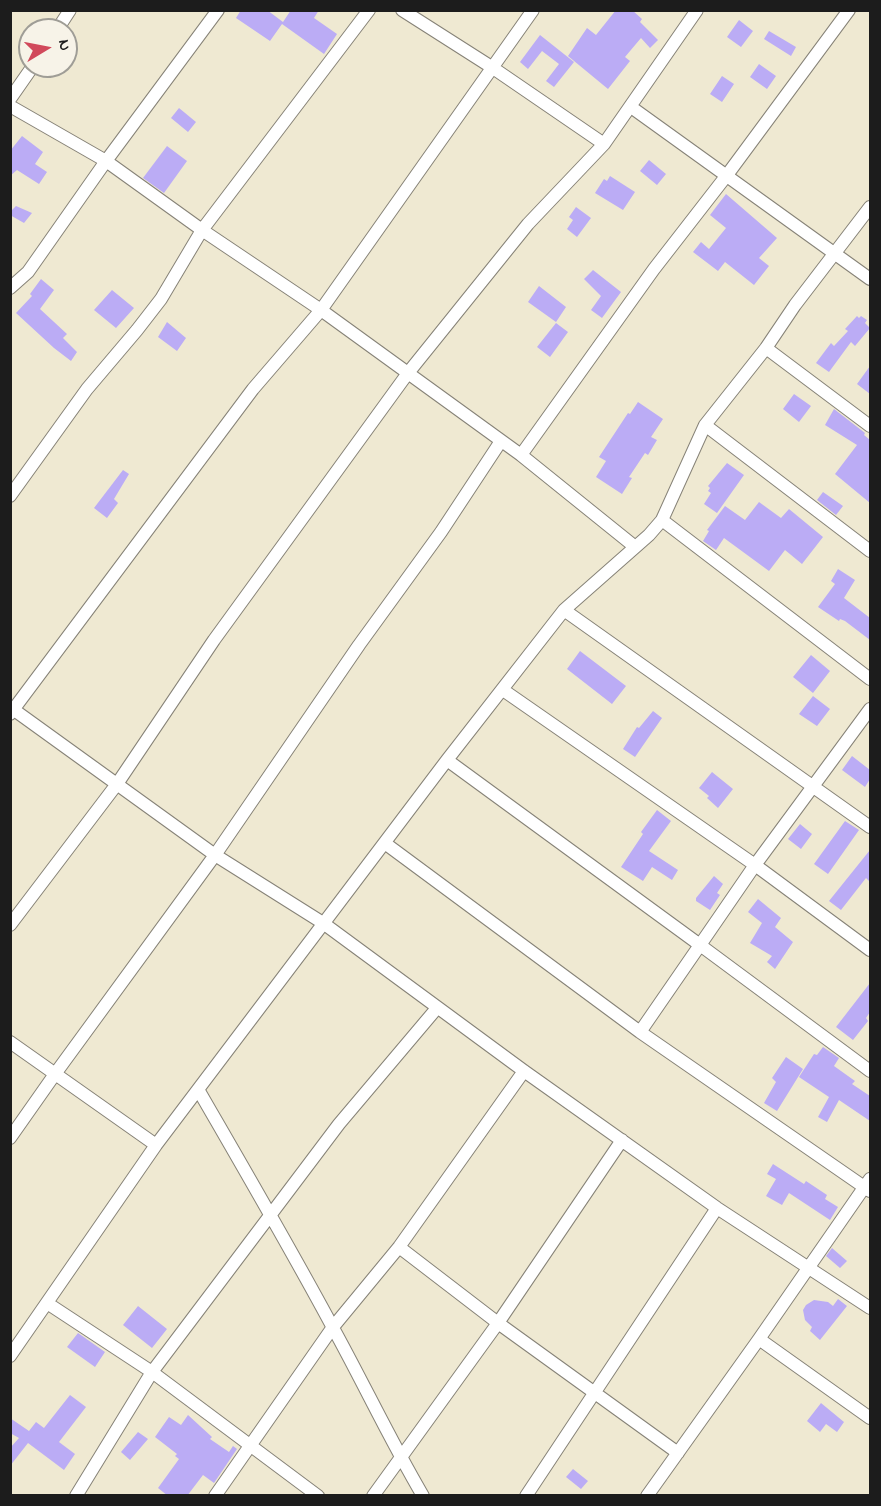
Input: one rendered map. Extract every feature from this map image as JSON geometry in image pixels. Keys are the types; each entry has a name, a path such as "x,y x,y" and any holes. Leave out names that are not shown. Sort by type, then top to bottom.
{"street":[{"path":"10,288 28,272 105,161 218,10"},
{"path":"10,496 87,389 161,299 202,230 369,10"},
{"path":"402,10 493,68 604,144"},
{"path":"533,10 321,310 253,389 12,710 215,855 323,923 524,1071 717,1208 870,1308"},
{"path":"10,925 117,784 214,640 408,374 528,224 604,144 697,10"},
{"path":"521,455 647,279 849,10"},
{"path":"10,99 25,78"},
{"path":"10,106 105,161 321,310 521,455 634,546"},
{"path":"631,107 870,279"},
{"path":"10,1356 156,1145 199,1091 323,923 386,844 447,760 564,610 650,534 662,520 705,425 870,207"},
{"path":"765,348 870,426"},
{"path":"705,425 870,551"},
{"path":"10,1138 215,855 359,645 441,532 501,441"},
{"path":"662,520 870,679"},
{"path":"564,610 870,826"},
{"path":"503,690 755,865 870,950"},
{"path":"640,1032 755,865 815,787 870,709"},
{"path":"447,760 870,1071"},
{"path":"386,844 640,1032 868,1186 808,1267 647,1496"},
{"path":"76,1496 152,1372 339,1124 437,1008"},
{"path":"10,1042 156,1145"},
{"path":"215,1496 333,1327 399,1247 524,1071"},
{"path":"199,1091 271,1214 333,1327 401,1459 423,1496"},
{"path":"373,1496 498,1323 622,1140"},
{"path":"526,1496 717,1208"},
{"path":"399,1247 498,1323 678,1453"},
{"path":"47,1303 152,1372 318,1496"},
{"path":"759,1339 870,1418"}],"building":[{"path":"241,10 267,10 283,22 291,10 319,10 314,18 337,34 324,54 282,24 270,41 236,18"},
{"path":"616,10 632,10 642,19 640,22 658,40 650,48 641,38 625,57 630,61 608,89 568,56 587,28 596,35"},
{"path":"739,20 753,31 741,47 727,37"},
{"path":"769,31 796,47 791,56 764,39"},
{"path":"540,35 574,62 554,87 546,81 559,64 542,51 528,69 520,62"},
{"path":"759,64 776,76 767,89 750,77"},
{"path":"722,76 734,84 722,102 710,94"},
{"path":"179,108 196,122 188,132 171,118"},
{"path":"22,136 43,152 35,164 47,172 39,184 17,170 10,176 10,151"},
{"path":"167,146 187,161 164,193 143,178"},
{"path":"649,160 666,174 657,185 640,171"},
{"path":"610,176 635,192 623,210 595,193 604,179 607,181"},
{"path":"726,194 777,238 759,258 769,266 754,285 725,262 718,271 693,252 701,242 709,249 726,228 710,215"},
{"path":"16,206 32,213 24,223 10,215"},
{"path":"576,207 591,218 577,237 567,229 573,220 569,217"},
{"path":"593,270 621,292 602,318 591,310 601,296 584,279"},
{"path":"41,279 54,290 40,309 67,334 63,338 77,352 71,361 16,313 32,296 30,294"},
{"path":"539,286 566,307 556,322 528,302"},
{"path":"112,290 134,308 116,328 94,310"},
{"path":"857,316 867,320 865,323 870,328 855,346 851,342 829,372 816,363 831,343 834,346 848,331 845,329"},
{"path":"167,322 186,338 177,351 158,337"},
{"path":"556,323 568,332 550,357 537,347"},
{"path":"870,366 870,394 857,384"},
{"path":"794,394 811,406 799,422 783,409"},
{"path":"638,402 663,419 651,437 657,440 648,455 645,453 629,477 632,478 622,494 596,477 606,461 599,457"},
{"path":"834,409 865,433 864,435 870,440 870,503 835,474 857,445 825,425"},
{"path":"727,463 744,475 717,513 704,504 711,493 708,491 710,488 708,486"},
{"path":"123,470 129,474 114,499 118,503 107,518 94,508"},
{"path":"823,492 843,506 836,515 817,500"},
{"path":"759,502 781,518 789,509 823,537 802,564 785,550 769,571 724,538 716,550 703,541 709,531 707,530 725,506 745,520"},
{"path":"838,569 855,580 844,598 870,618 870,640 845,621 840,619 839,621 818,607 835,584 831,581"},
{"path":"580,651 626,686 612,704 567,669"},
{"path":"811,655 830,671 813,693 793,677"},
{"path":"813,696 830,709 817,726 799,714"},
{"path":"653,711 662,718 635,757 623,749 637,727 639,728"},
{"path":"852,756 870,770 870,779 865,787 842,770"},
{"path":"712,772 733,789 718,808 699,788"},
{"path":"657,810 671,821 649,851 678,870 672,880 652,867 643,881 621,867"},
{"path":"845,821 859,830 828,874 814,864"},
{"path":"800,824 812,834 801,849 788,839"},
{"path":"870,850 870,882 866,878 841,910 829,901"},
{"path":"714,876 723,884 717,893 720,895 710,910 696,901 696,898"},
{"path":"758,899 781,918 775,927 793,942 775,969 767,962 772,956 750,943 762,923 748,912"},
{"path":"870,983 870,1012 866,1018 868,1021 853,1040 836,1027"},
{"path":"823,1047 839,1058 834,1066 855,1081 852,1084 870,1096 870,1121 839,1100 827,1122 818,1117 829,1097 799,1077 814,1054 817,1055"},
{"path":"786,1057 803,1069 777,1111 764,1103 776,1082 772,1078"},
{"path":"773,1164 804,1184 806,1181 827,1195 825,1199 838,1207 830,1220 789,1193 782,1205 766,1196 776,1179 767,1174"},
{"path":"832,1248 847,1261 840,1268 826,1256"},
{"path":"838,1299 847,1306 820,1340 810,1331 812,1327 805,1320 803,1310 814,1300 828,1302 833,1306"},
{"path":"138,1306 167,1329 152,1348 123,1325"},
{"path":"78,1333 105,1352 95,1367 67,1347"},
{"path":"70,1395 86,1407 59,1442 75,1454 64,1470 28,1443 10,1466 10,1448 19,1438 10,1433 10,1418 29,1431 36,1422 44,1428"},
{"path":"821,1403 844,1422 837,1432 826,1424 820,1432 807,1421"},
{"path":"188,1415 212,1437 210,1439 229,1452 233,1446 237,1449 214,1483 203,1475 187,1496 168,1496 158,1488 179,1459 175,1456 177,1454 155,1437 169,1417 181,1425"},
{"path":"138,1432 148,1439 130,1460 121,1452"},
{"path":"573,1469 588,1481 581,1489 566,1477"}]}
